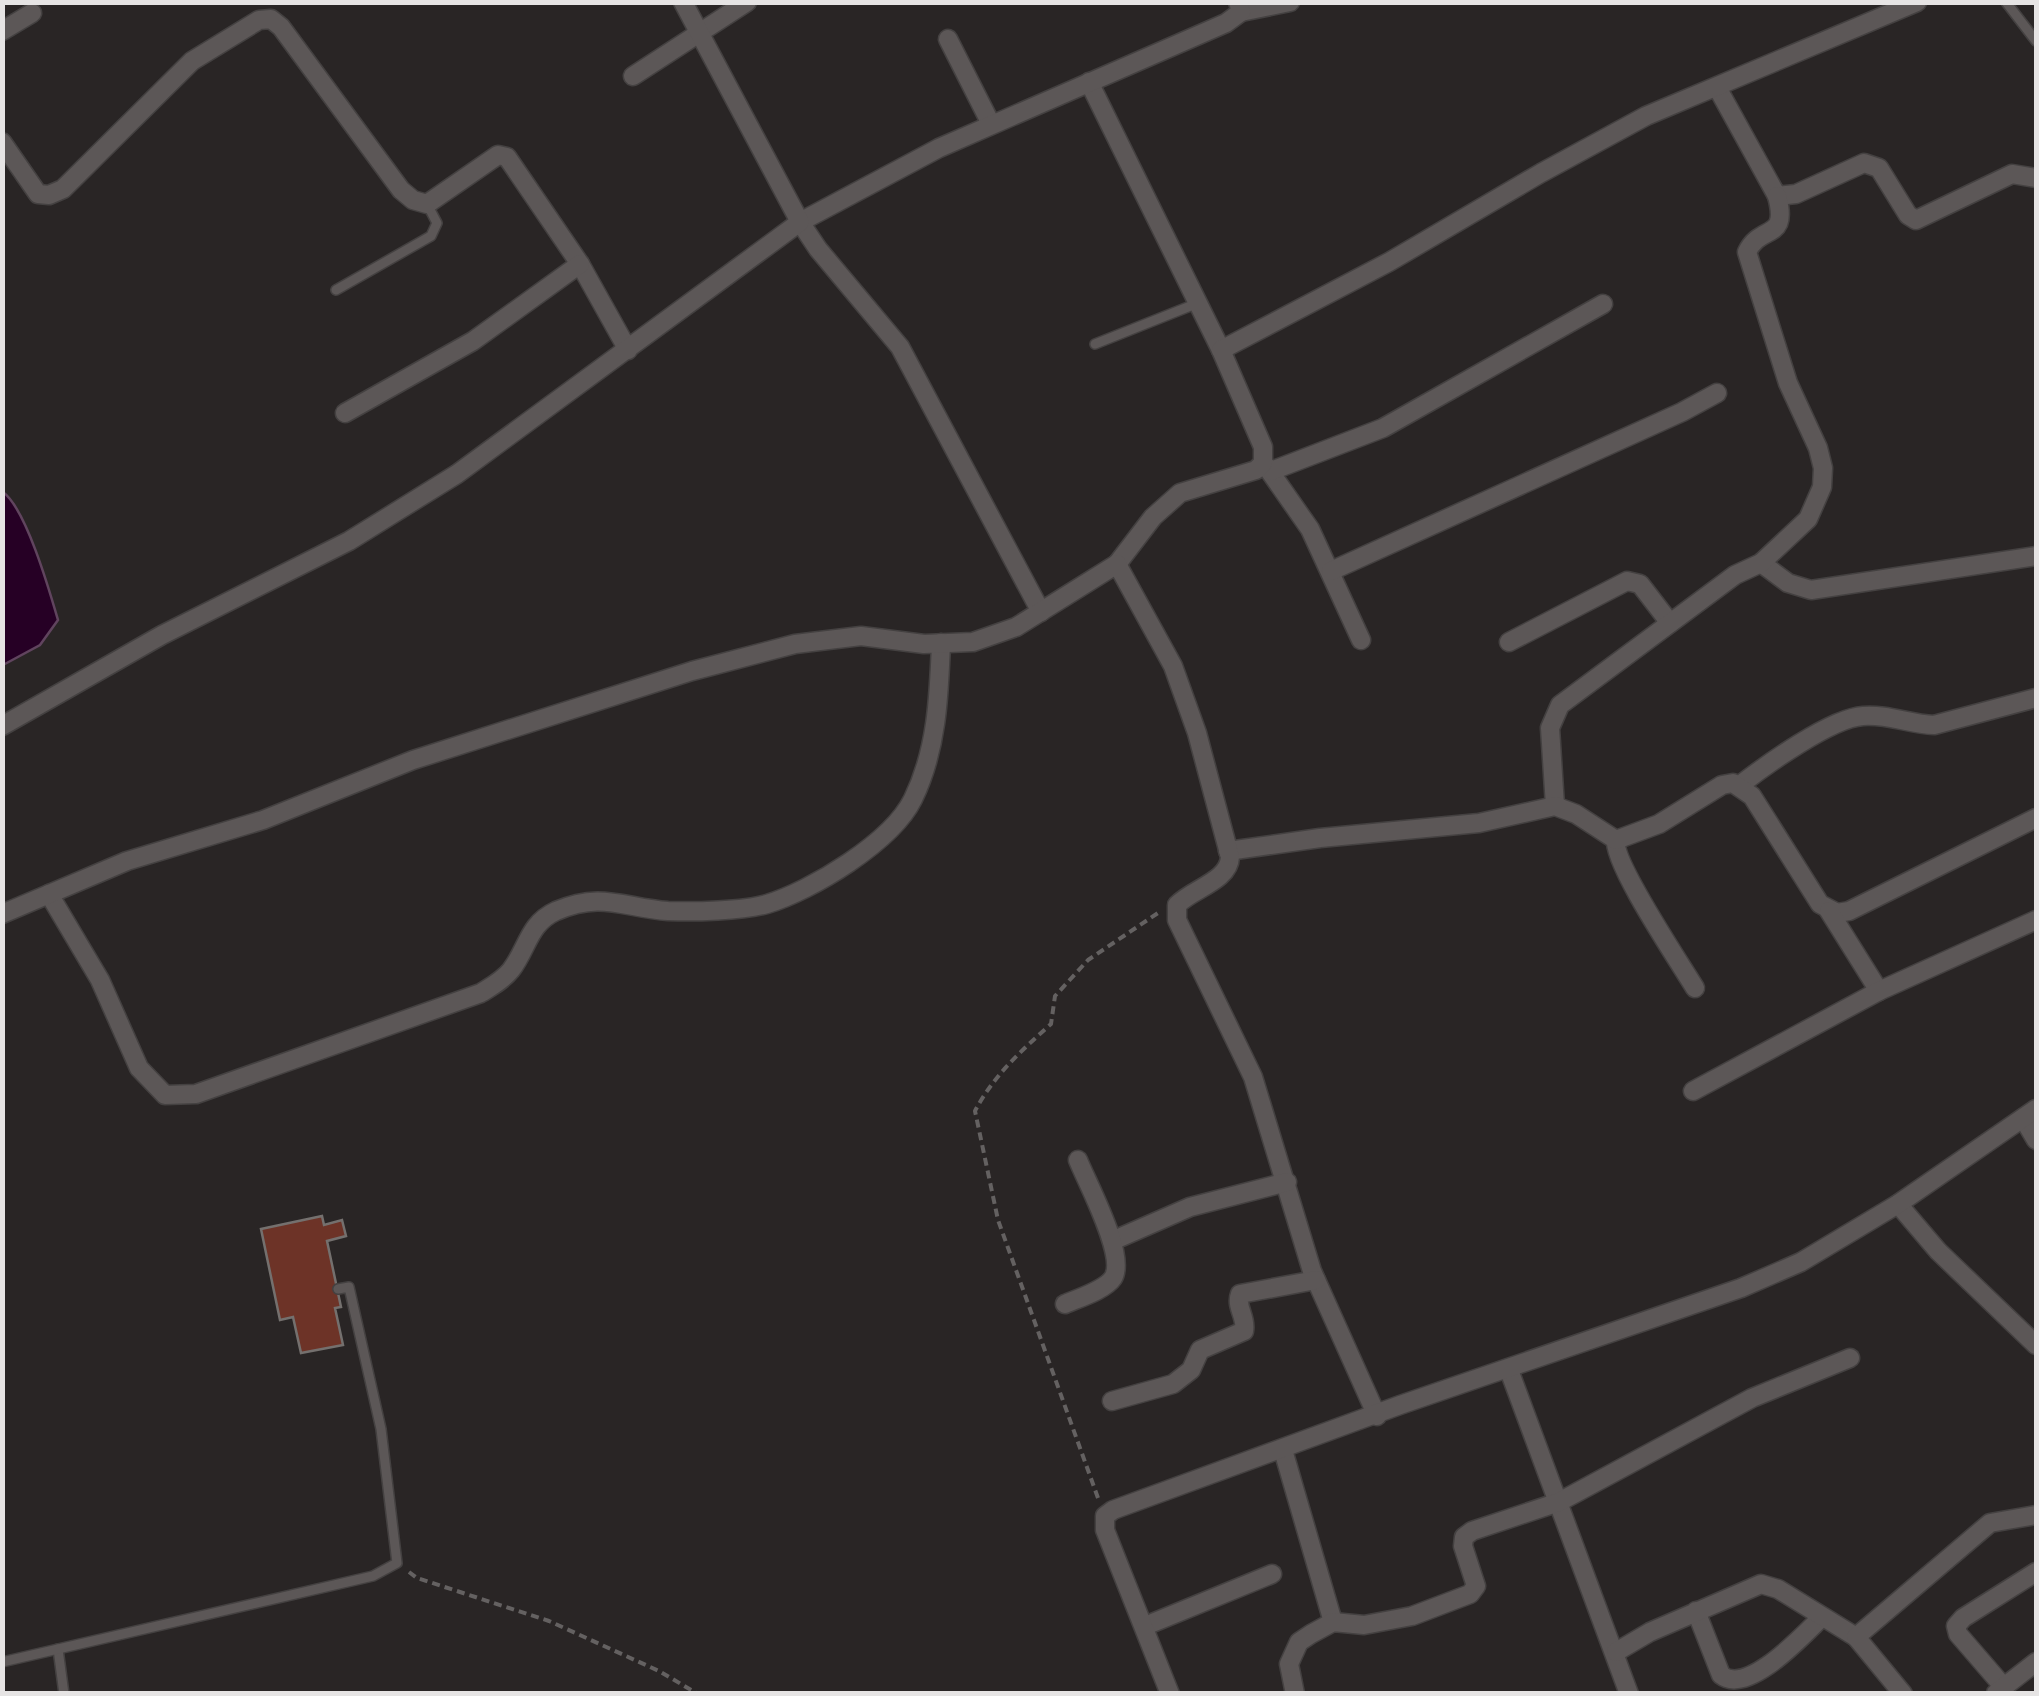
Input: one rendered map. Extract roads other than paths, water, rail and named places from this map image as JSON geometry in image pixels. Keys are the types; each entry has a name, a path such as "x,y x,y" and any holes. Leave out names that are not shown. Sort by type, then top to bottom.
{"street":[{"path":"683,2 800,222 900,347 1041,612"},
{"path":"634,76 748,2"},
{"path":"2,726 162,636 350,541 457,474 800,222 991,124 1226,22 1240,8 1290,2"},
{"path":"1221,350 1389,262 1646,116 1917,2"},
{"path":"2,31 32,13"},
{"path":"2,142 38,194 49,195 62,189 192,61 259,20 272,19 401,190 413,200 427,204 498,155 507,157 580,264 628,350"},
{"path":"948,39 991,124"},
{"path":"1089,82 1221,350 1263,447 1267,467 1310,529 1360,640"},
{"path":"1556,806 1550,728 1560,705 1735,575 1761,563 1808,519 1822,487 1818,448 1788,383 1747,252 1749,245 1780,224 1777,196 1718,88"},
{"path":"1777,196 1786,198 1864,163 1879,168 1908,215 1916,220 2012,174 2036,178"},
{"path":"345,412 473,341 580,264"},
{"path":"2,914 127,861 263,820 413,760 692,671 794,644 862,636 972,642 1016,627 1117,564 1180,493 1383,428 1603,304"},
{"path":"1330,571 1717,393"},
{"path":"1761,563 1788,582 1812,590 2036,556"},
{"path":"1117,564 1173,666 1198,733 1228,851 1230,865 1177,906 1177,920 1252,1078 1316,1280 1377,1416"},
{"path":"1509,642 1627,580 1640,584 1670,623"},
{"path":"49,894 100,980 139,1068 165,1095 196,1094 482,993 514,966 530,930 556,911 607,900 667,911 765,905 850,861 898,821 912,800 938,718 941,643"},
{"path":"1616,840 1660,824 1722,785 1740,785 1803,742 1858,716 1934,724 2036,698"},
{"path":"1740,785 1752,796 1803,880 1829,911 1879,991"},
{"path":"1228,851 1479,823 1556,806 1616,840"},
{"path":"1829,911 1849,910 2036,818"},
{"path":"1616,840 1617,856 1695,988"},
{"path":"1693,1091 1879,991 2036,920"},
{"path":"1170,1694 1109,1542 1105,1516 1113,1510 1400,1405 1741,1288 1801,1262 1898,1204 2030,1114 2036,1140"},
{"path":"1065,1304 1107,1284 1115,1276 1112,1241 1078,1160"},
{"path":"1112,1241 1190,1206 1287,1182"},
{"path":"1898,1204 1938,1251 2036,1345"},
{"path":"1112,1401 1173,1384 1191,1370 1200,1350 1244,1331 1240,1294 1316,1280"},
{"path":"1294,1694 1289,1664 1292,1652 1299,1642 1333,1622 1364,1625 1412,1616 1461,1600 1476,1586 1463,1546 1464,1537 1472,1531 1559,1502 1752,1398 1850,1358"},
{"path":"1509,1370 1629,1694"},
{"path":"1283,1450 1333,1622"},
{"path":"1856,1636 1990,1523 2036,1516"},
{"path":"2036,1572 1956,1626 1999,1689 2036,1662"},
{"path":"1145,1626 1272,1574"},
{"path":"1616,1652 1696,1611 1761,1584 1778,1589 1856,1636 1904,1694"},
{"path":"1696,1611 1721,1674 1736,1682 1752,1678 1776,1662 1822,1617"}],"lane":[{"path":"2006,2 2036,41"},
{"path":"336,290 431,236 437,223 427,204"},
{"path":"1094,344 1198,303"},
{"path":"2,1662 374,1576 397,1563 377,1411 350,1287 338,1289"},
{"path":"58,1649 64,1694"}]}
